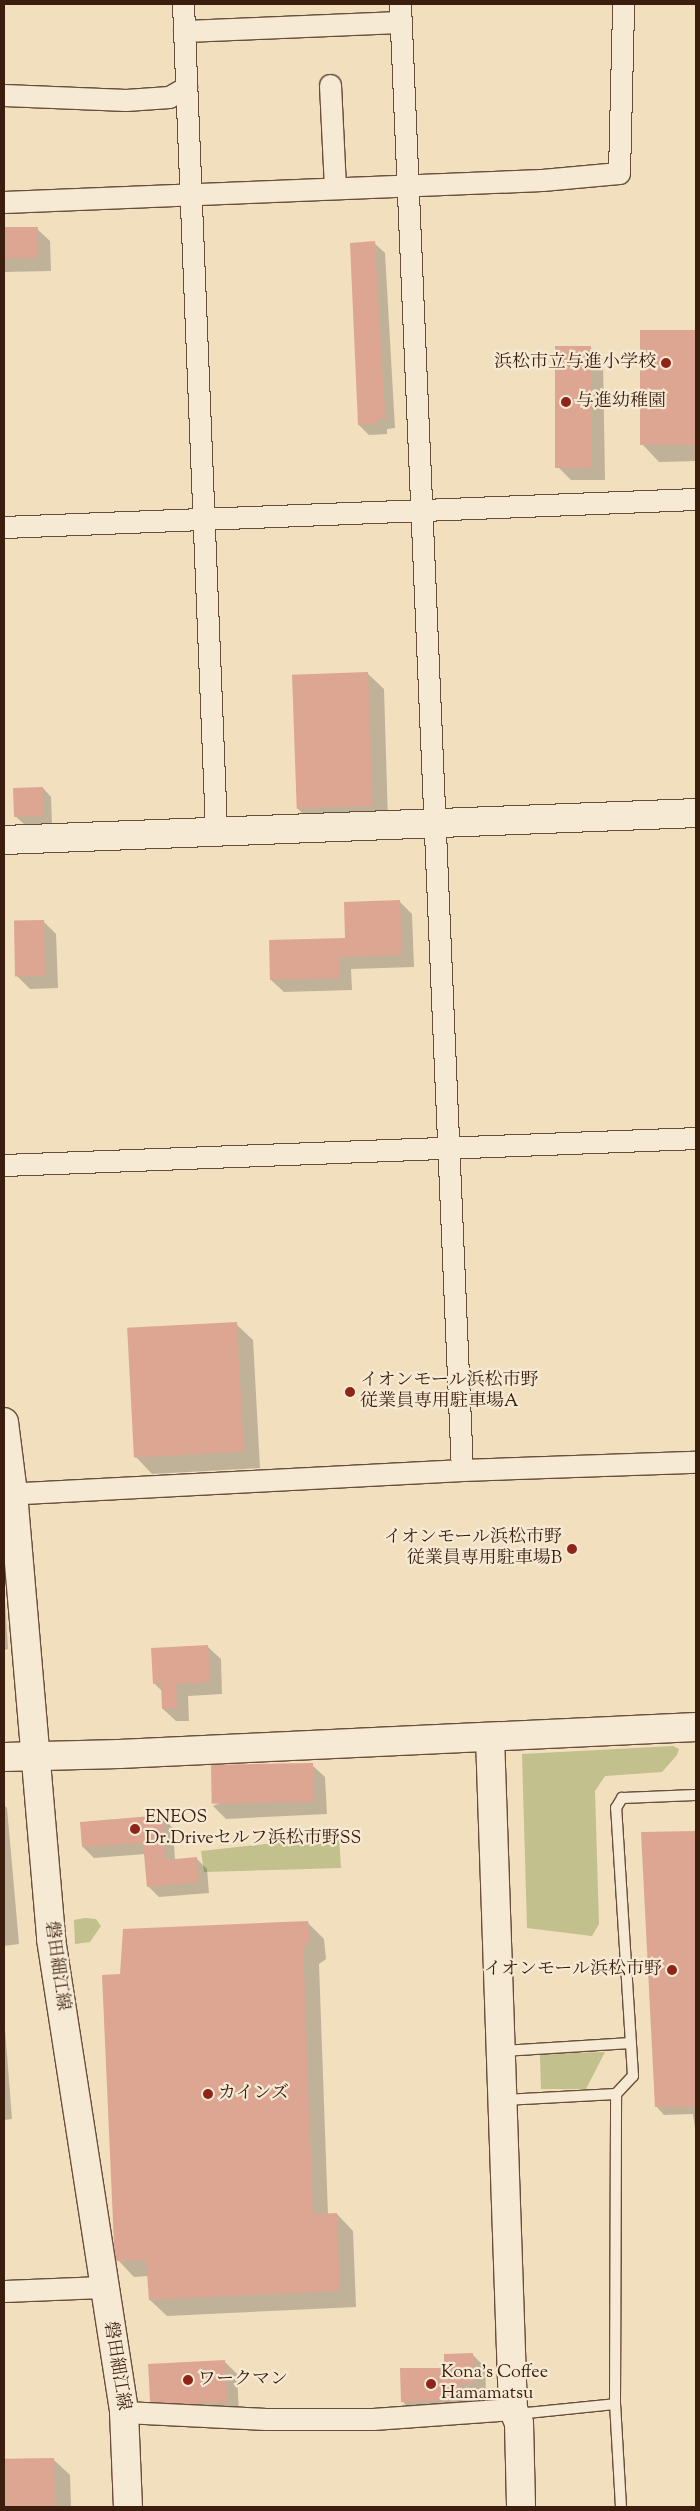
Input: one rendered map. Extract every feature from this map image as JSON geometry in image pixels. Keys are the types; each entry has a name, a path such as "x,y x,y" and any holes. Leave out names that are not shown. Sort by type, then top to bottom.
{"street":[{"path":"183,4 216,830"},
{"path":"4,202 190,196 407,184 560,179 620,173 623,4"},
{"path":"184,31 401,13 420,510 436,822 462,1470"},
{"path":"330,85 335,188"},
{"path":"4,95 126,100 169,97 186,87"},
{"path":"4,527 696,499"},
{"path":"4,840 216,830 696,813"},
{"path":"4,1166 696,1138"},
{"name":"磐田細江線","path":"4,1422 8,1494 36,1756 52,1939 124,2412 128,2507"},
{"path":"8,1494 462,1470 696,1462"},
{"path":"4,1757 696,1727"},
{"path":"490,1737 521,2507"},
{"path":"4,2291 104,2287"},
{"path":"124,2412 266,2419 516,2416"}],"lane":[{"path":"621,2507 615,2404 616,2094 633,2076 616,1808 622,1798 696,1795"},
{"path":"503,2051 631,2043"},
{"path":"504,2100 616,2094"},
{"path":"516,2416 527,2412 615,2404"}],"shaded area":[{"path":"673,1746 679,1749 677,1755 662,1772 605,1776 595,1791 599,1924 592,1936 527,1928 522,1754"},
{"path":"339,1836 341,1868 204,1872 201,1851"},
{"path":"96,1919 101,1926 90,1942 75,1944 74,1920"},
{"path":"605,2052 586,2089 541,2089 540,2054"}],"building":[{"path":"4,227 38,227 38,258 4,258"},
{"path":"375,241 385,418 377,419 378,424 358,425 350,243"},
{"path":"640,330 696,330 696,445 640,445"},
{"path":"555,346 591,346 591,468 555,468"},
{"path":"368,672 373,806 297,809 292,675"},
{"path":"43,787 44,816 14,817 13,788"},
{"path":"400,900 402,955 339,957 340,978 270,980 269,940 345,938 344,902"},
{"path":"44,920 45,976 15,977 14,921"},
{"path":"237,1322 244,1452 134,1458 127,1328"},
{"path":"208,1645 210,1682 176,1684 177,1708 162,1709 161,1683 153,1684 151,1648"},
{"path":"313,1763 314,1802 212,1804 211,1765"},
{"path":"163,1815 165,1860 197,1857 199,1882 147,1887 143,1843 82,1847 80,1822"},
{"name":"イオンモール浜松市野","path":"696,1831 696,2107 655,2107 641,1832"},
{"name":"カインズ","path":"308,1921 310,1943 303,1947 313,2214 337,2213 340,2291 149,2300 146,2260 116,2261 102,1975 120,1974 123,1929"},
{"path":"473,2353 474,2383 460,2383 461,2400 401,2402 400,2368 444,2368 444,2354"},
{"path":"225,2360 227,2402 150,2406 148,2364"},
{"path":"54,2458 55,2507 5,2507 4,2459"}],"place":[{"name":"浜松市立与進小学校","path":"666,363"},
{"name":"与進幼稚園","path":"566,402"},
{"name":"イオンモール浜松市野 従業員専用駐車場A","path":"350,1392"},
{"name":"イオンモール浜松市野 従業員専用駐車場B","path":"572,1549"},
{"name":"ENEOS Dr.Driveセルフ浜松市野SS","path":"135,1829"},
{"name":"イオンモール浜松市野","path":"672,1970"},
{"name":"カインズ","path":"208,2094"},
{"name":"ワークマン","path":"188,2380"},
{"name":"Kona's Coffee Hamamatsu","path":"431,2384"}]}
